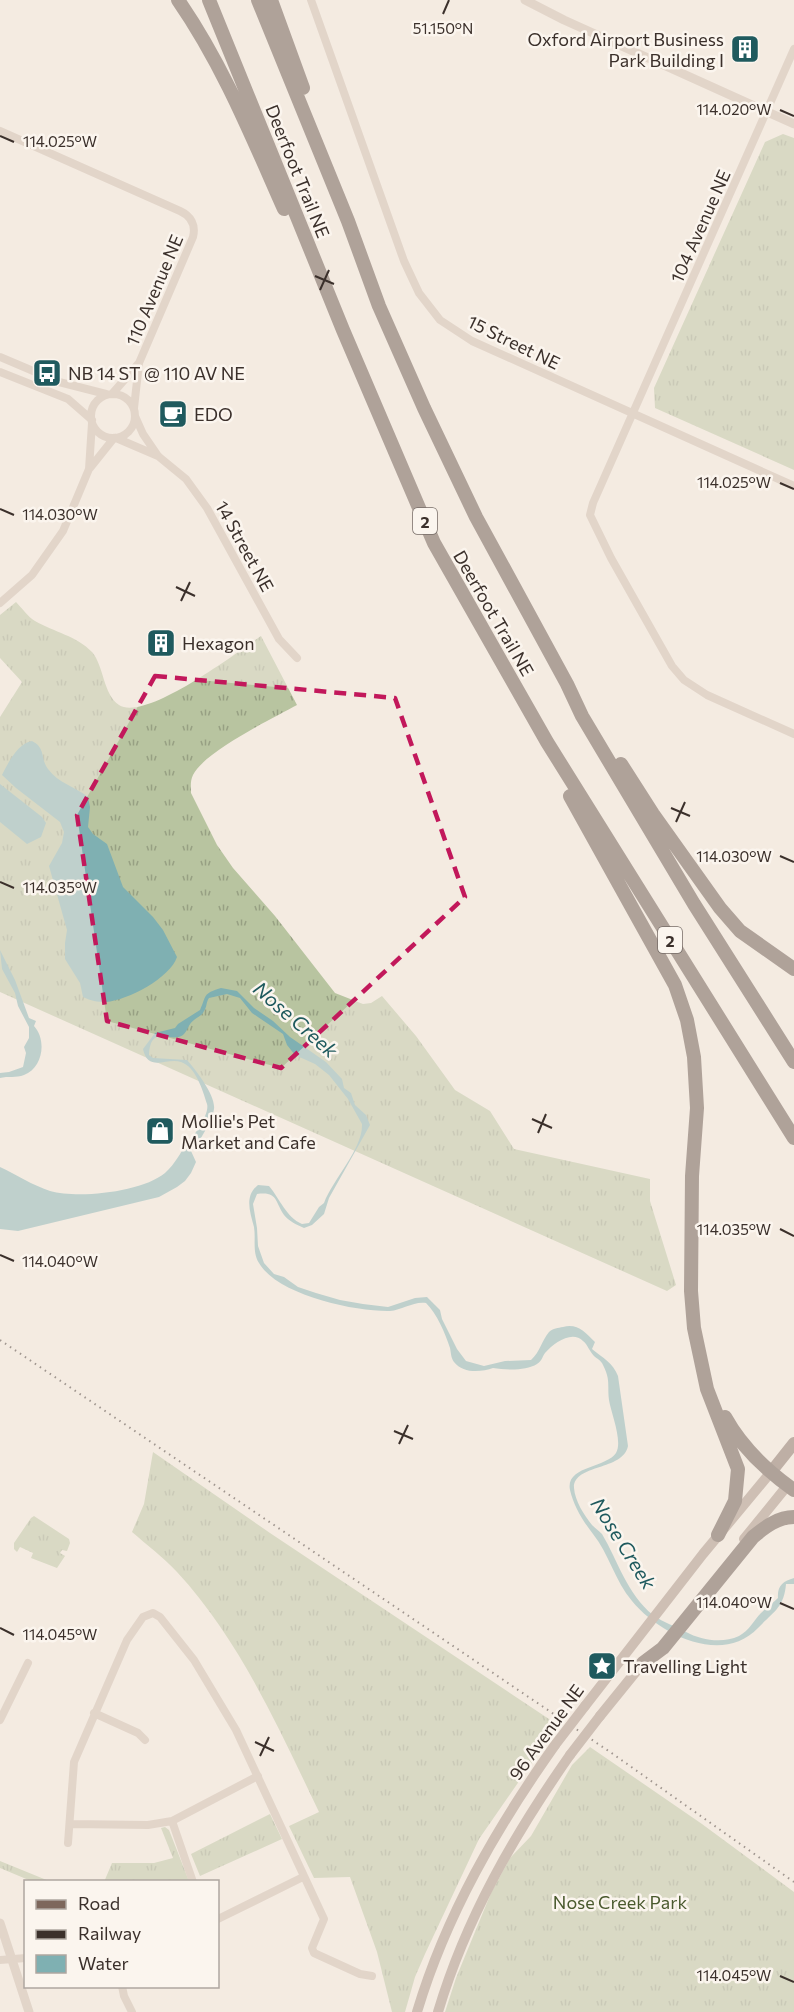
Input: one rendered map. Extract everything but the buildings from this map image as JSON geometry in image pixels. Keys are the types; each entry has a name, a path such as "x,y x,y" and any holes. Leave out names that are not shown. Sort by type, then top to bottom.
{"highway":[{"path":"178,0 223,73 312,270 343,330"},
{"name":"Deerfoot Trail NE","path":"209,0 343,330 434,543 547,742 794,1138"},
{"name":"Deerfoot Trail NE","path":"258,0 348,221 379,306 476,517 567,684 582,716 688,894 794,1062"},
{"path":"271,0 348,221"},
{"path":"567,684 675,846 720,908 766,957 794,976"},
{"path":"547,742 552,763 675,985 687,1020 694,1057 697,1108 691,1291 694,1328 706,1389 738,1469 735,1501 718,1535"},
{"path":"740,931 794,969"},
{"path":"699,1360 717,1402 734,1432 771,1472 792,1484"},
{"path":"643,1663 663,1648 703,1594 753,1537 778,1520 794,1517"}],"main road":[{"path":"771,1472 794,1443"},
{"name":"96 Avenue NE","path":"417,2012 440,1949 479,1864 504,1820 555,1745 680,1583 771,1472"},
{"path":"703,1594 792,1484"},
{"name":"96 Avenue NE","path":"438,2012 468,1927 495,1873 570,1755 643,1663"}],"street":[{"name":"15 Street NE","path":"311,0 404,261 419,293 440,320 472,341 794,486"},
{"path":"525,0 564,20 794,124"},
{"name":"104 Avenue NE","path":"794,50 593,503 590,515 678,674 695,689 794,734"},
{"name":"110 Avenue NE","path":"0,131 184,213 190,218 194,237 139,363 134,408"},
{"path":"0,357 59,382 127,399 134,408 135,416 129,431 115,438 89,469 65,527 53,547 32,575 0,603"},
{"name":"110 Avenue NE","path":"110,394 139,363"},
{"path":"0,371 10,366 21,366"},
{"path":"0,371 68,399 92,421 100,434 115,438"},
{"path":"89,469 91,413 97,401 110,394"},
{"name":"14 Street NE","path":"135,416 143,434 158,456 186,479 207,508 279,639 297,658"},
{"name":"14 Street NE","path":"115,438 158,456"},
{"path":"68,1843 74,1762 127,1640 143,1617 153,1613 160,1617 194,1660 236,1730 258,1776 324,1919 312,1948 314,1953 360,1974 372,1976"},
{"path":"0,1720 28,1663"},
{"path":"94,1713 138,1733 145,1740"},
{"path":"71,1824 148,1825 172,1821 258,1776"},
{"path":"172,1821 194,1880"},
{"path":"219,1918 303,1876"},
{"path":"0,1923 29,2012"},
{"path":"0,1960 24,1958"},
{"path":"122,1988 132,2012"}],"highlighted area":[{"path":"155,676 395,698 465,897 281,1068 107,1021 77,815"}],"green space":[{"path":"783,134 794,138 794,470 655,408 654,388 765,142"},
{"path":"16,602 35,621 72,638 92,652 114,700 119,705 132,708 149,704 191,683 261,636 297,705 224,746 193,775 191,793 217,845 233,868 275,916 335,993 363,1004 371,1003 382,996 416,1036 455,1090 490,1111 514,1149 650,1179 650,1201 676,1285 667,1291 0,992 0,717 22,682 0,658 0,615"},
{"path":"153,1452 558,1725 479,1839 415,1977 405,2012 392,2012 377,1952 350,1877 314,1878 289,1826 319,1812 257,1686 200,1598 161,1556 132,1532 144,1504"},
{"path":"34,1516 69,1539 67,1551 62,1550 60,1553 65,1556 57,1568 31,1558 33,1553 20,1547 17,1552 14,1549 14,1543"},
{"name":"Nose Creek Park","path":"590,1747 702,1824 794,1892 794,2012 445,2012 456,1978 491,1893 510,1858 531,1836 572,1765"},
{"path":"270,1814 282,1839 200,1876 191,1854"},
{"path":"165,1827 169,1830 189,1880 105,1880 112,1863 154,1863 173,1858 161,1828"},
{"path":"0,1861 47,1880 29,1880 0,1868"}],"water":[{"path":"32,741 41,750 52,774 88,797 90,807 88,827 93,834 107,844 123,887 153,917 163,930 177,957 173,965 157,980 125,997 106,1002 83,997 80,983 65,959 67,930 49,866 62,843 64,832 60,822 2,775 18,749"},
{"path":"0,784 42,817 46,823 41,837 27,844 0,822"},
{"path":"0,950 15,980 29,1018 36,1021 34,1026 42,1046 39,1060 30,1071 21,1076 0,1078 0,1073 23,1067 26,1053 24,1047 29,1038 29,1027 2,969"},
{"path":"221,988 237,991 290,1037 326,1062 342,1079 344,1088 351,1093 355,1105 366,1115 370,1125 329,1198 324,1214 312,1225 304,1228 296,1224 284,1215 275,1198 269,1194 257,1194 253,1204 258,1246 264,1263 274,1274 284,1277 298,1287 340,1300 388,1307 415,1298 427,1297 440,1310 457,1349 466,1361 484,1366 505,1361 531,1360 549,1332 554,1329 572,1326 584,1332 595,1342 592,1349 610,1364 618,1376 628,1446 617,1460 589,1471 576,1480 575,1493 583,1512 602,1534 630,1587 644,1607 661,1620 698,1637 726,1640 739,1636 778,1598 782,1585 794,1578 794,1584 786,1584 783,1599 777,1609 758,1628 743,1639 727,1644 709,1645 692,1641 674,1634 644,1613 621,1585 599,1542 579,1513 570,1490 570,1482 574,1476 611,1458 618,1448 607,1375 602,1363 579,1338 563,1339 545,1353 539,1363 527,1368 493,1368 478,1371 462,1369 453,1360 443,1330 426,1303 417,1303 390,1311 338,1305 299,1293 268,1274 259,1263 256,1254 249,1204 254,1189 258,1185 269,1186 296,1221 302,1224 309,1223 324,1203 353,1154 361,1134 362,1124 348,1099 329,1075 315,1064 295,1055 287,1045 283,1034 252,1013 240,998 227,994 209,998 203,1013 192,1022 183,1035 157,1037 151,1045 149,1055 153,1058 187,1060 205,1083 214,1104 210,1120 199,1142 191,1151 196,1162 185,1181 159,1197 18,1231 0,1229 0,1167 50,1191 77,1194 110,1192 141,1185 155,1180 169,1169 201,1125 207,1104 191,1069 181,1062 159,1063 149,1060 143,1049 155,1033 175,1028 200,1010 208,994"}],"railway":[{"path":"0,1340 613,1754 794,1882"}],"place":[{"name":"Oxford Airport Business Park Building I","path":"745,49"},
{"name":"NB 14 ST @ 110 AV NE","path":"47,373"},
{"name":"EDO","path":"173,414"},
{"name":"Hexagon","path":"161,643"},
{"name":"Mollie's Pet Market and Cafe","path":"160,1131"},
{"name":"Travelling Light","path":"602,1666"}],"water label":[{"name":"Nose Creek","path":"296,1019"},
{"name":"Nose Creek","path":"624,1543"}]}
